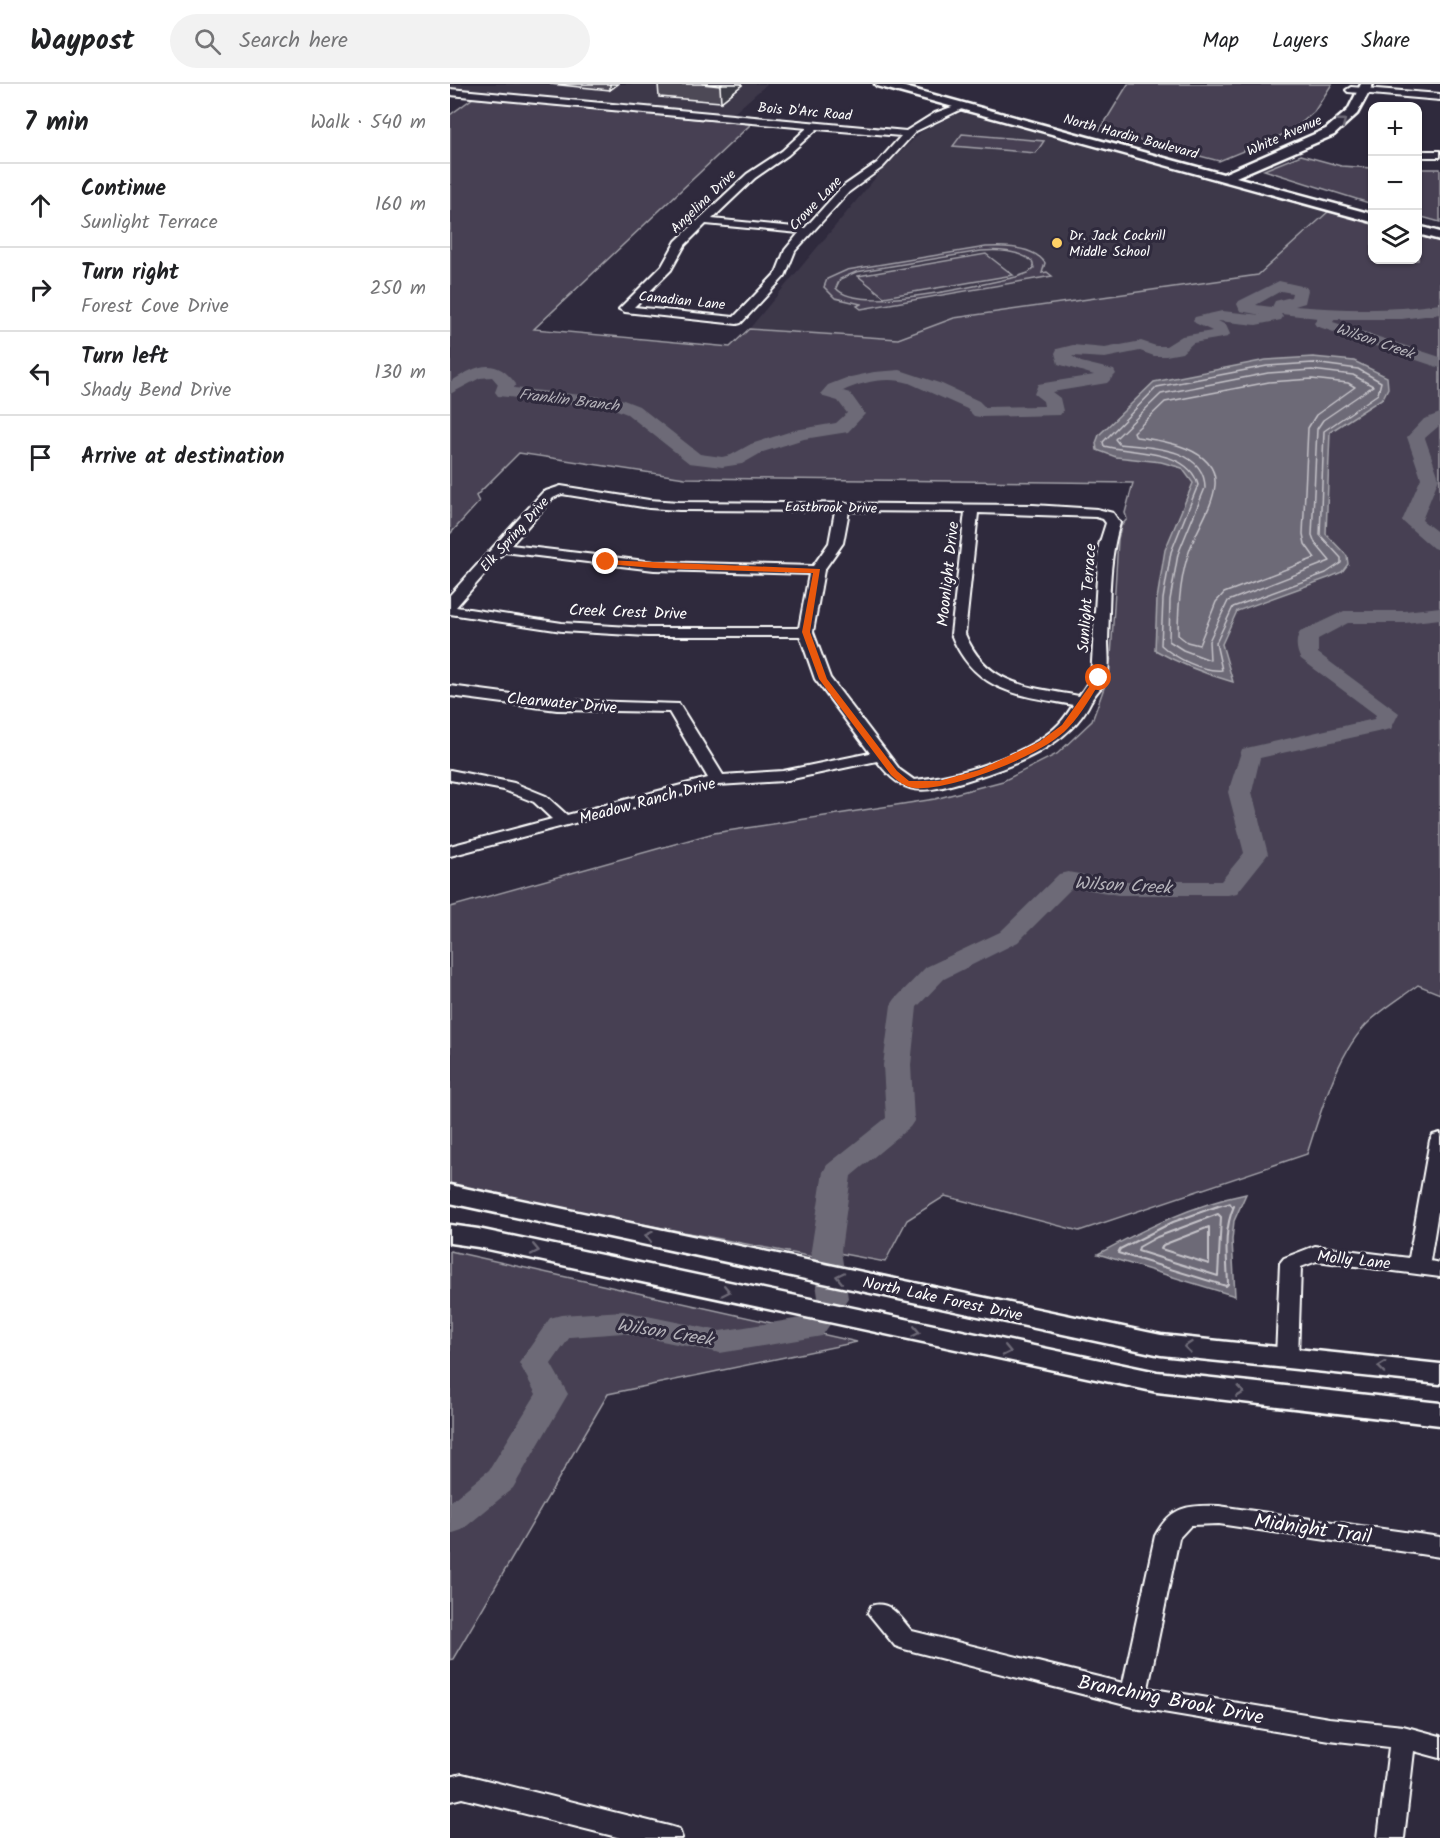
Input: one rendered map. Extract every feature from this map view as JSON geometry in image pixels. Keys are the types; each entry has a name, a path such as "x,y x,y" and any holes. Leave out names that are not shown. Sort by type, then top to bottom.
{"main road":[{"name":"North Hardin Boulevard","path":"881,84 1212,173 1227,173"},
{"name":"North Hardin Boulevard","path":"915,84 1227,173 1368,217"},
{"path":"1227,173 1314,129 1339,110 1352,87"},
{"name":"White Avenue","path":"1227,173 1240,171 1330,132 1353,112 1366,88"},
{"path":"963,106 978,101"},
{"path":"1240,171 1368,206"},
{"path":"1422,220 1440,225"},
{"path":"1422,231 1440,236"},
{"name":"North Lake Forest Drive","path":"450,1194 1161,1345 1440,1374"},
{"path":"450,1234 478,1238 1157,1382 1440,1414"}],"street":[{"path":"1420,102 1425,84"},
{"path":"1352,87 1440,97"},
{"name":"Bois D'Arc Road","path":"450,92 907,134"},
{"name":"Crowe Lane","path":"737,321 780,274 790,250 845,190 880,165 907,134 928,120 963,106"},
{"name":"Angelina Drive","path":"625,309 667,268 680,243 751,176 785,153 814,126"},
{"path":"1422,154 1440,154"},
{"path":"705,221 808,231"},
{"name":"Canadian Lane","path":"625,309 737,321"},
{"name":"Eastbrook Drive","path":"554,491 567,490 649,504 679,506 1033,509 1108,516"},
{"name":"Elk Spring Drive","path":"450,604 554,491"},
{"path":"843,507 836,543 818,570 806,632 824,679 881,755"},
{"name":"Moonlight Drive","path":"972,508 958,634 965,653 978,668 999,681 1084,702"},
{"name":"Sunlight Terrace","path":"881,755 894,773 906,783 914,785 940,783 982,771 1042,744 1065,727 1099,678 1106,546 1113,523 1108,516"},
{"path":"502,548 654,566 818,570"},
{"name":"Creek Crest Drive","path":"450,610 583,628 647,632 806,632"},
{"name":"Clearwater Drive","path":"450,691 558,705 674,707 718,780"},
{"name":"Meadow Ranch Drive","path":"450,851 718,780 783,776 881,755"},
{"path":"450,775 508,786 540,799 566,822"},
{"path":"1418,1267 1440,1140"},
{"name":"Molly Lane","path":"1287,1357 1291,1263 1315,1252 1440,1270"},
{"name":"Midnight Trail","path":"1133,1696 1167,1536 1174,1523 1185,1515 1219,1515 1440,1547"},
{"name":"Branching Brook Drive","path":"880,1613 903,1639 1133,1696 1329,1729 1402,1737 1440,1747"},
{"path":"1391,1838 1402,1737"},
{"path":"450,1788 462,1786 669,1838"}],"shaded area":[{"path":"450,84 767,84 732,115 450,88"},
{"path":"1128,84 1332,84 1314,112 1300,124 1282,135 1219,161 1100,130"},
{"path":"473,98 751,124 534,329 730,347 749,329 898,339 954,318 1258,275 1329,211 1368,222 1368,264 1422,264 1422,236 1440,241 1440,994 1418,985 1375,1016 1359,1033 1348,1048 1331,1083 1307,1154 1079,1231 945,1196 907,1220 885,1262 833,1252 834,1261 450,1187 450,907 714,833 935,799 1003,781 1057,754 1092,721 1105,685 1111,657 1118,539 1121,526 1127,519 1125,513 1133,483 685,478 519,453 476,496 479,502 450,534 450,115"},
{"name":"Dr. Jack Cockrill Middle School","path":"968,111 1329,211 1258,275 954,318 898,339 749,329 882,170 921,132 954,115"},
{"path":"962,134 1044,141 1036,153 953,146"},
{"path":"1301,155 1341,166 1368,168 1368,203 1264,170"},
{"path":"1422,169 1440,169 1440,222 1422,217"},
{"path":"986,247 1001,247 1018,248 1034,253 1045,263 1042,273 1047,272 1052,276 861,309 857,306 861,304 835,298 824,287 827,279 847,270","holes":["981,251 1021,255 1032,261 1034,268 1028,273 1000,281 950,291 893,298 868,299 848,296 836,288 840,279 856,272"]},
{"path":"986,254 1013,275 884,297 858,276"},
{"path":"450,1251 857,1342 608,1394 453,1659 450,1660"}],"water":[{"path":"1313,357 1354,361 1387,377 1388,388 1383,398 1330,432 1326,534 1347,556 1348,564 1342,572 1328,578 1237,611 1222,644 1233,682 1193,668 1155,650 1157,599 1165,550 1193,483 1182,468 1161,462 1116,457 1097,450 1096,443 1099,435 1154,382 1266,360"},
{"path":"1246,1194 1234,1221 1232,1240 1235,1296 1098,1254 1170,1218 1207,1204"}],"waterway":[{"name":"Franklin Branch","path":"450,389 476,373 496,371 507,384 504,392 615,403 633,410 695,459 722,462 736,460 757,448 801,434 842,428 856,414 844,397 830,393 852,382 874,377 907,376 973,405 980,412 1054,411 1051,398 1043,394 1044,388 1101,379 1108,374 1069,363 1064,360 1063,353 1073,350 1105,353 1141,346 1154,351 1176,349 1188,339 1222,334 1220,328 1201,320 1222,316 1256,320 1275,317 1271,312 1246,308 1245,304 1279,286 1300,290 1299,300 1281,304 1280,309 1331,314"},
{"name":"Wilson Creek","path":"1331,314 1402,314 1440,309"},
{"name":"Wilson Creek","path":"1331,314 1322,323 1440,363"},
{"name":"Wilson Creek","path":"1440,418 1430,423 1416,437 1430,478 1412,521 1440,544"},
{"name":"Wilson Creek","path":"450,1521 501,1479 552,1394 535,1363 561,1326 623,1322 720,1342 811,1328 833,1298 826,1250 837,1172 900,1121 897,1065 904,1005 935,973 1009,937 1068,879 1118,888 1228,888 1256,854 1240,792 1250,754 1383,724 1388,713 1308,655 1307,636 1344,617 1405,617 1440,613"}],"place":[{"name":"Dr. Jack Cockrill Middle School","path":"1057,243"}],"route":[{"path":"606,562 654,566 818,570 806,632 824,679 894,773 906,783 914,785 940,783 982,771 1042,744 1065,727 1099,678"}]}
